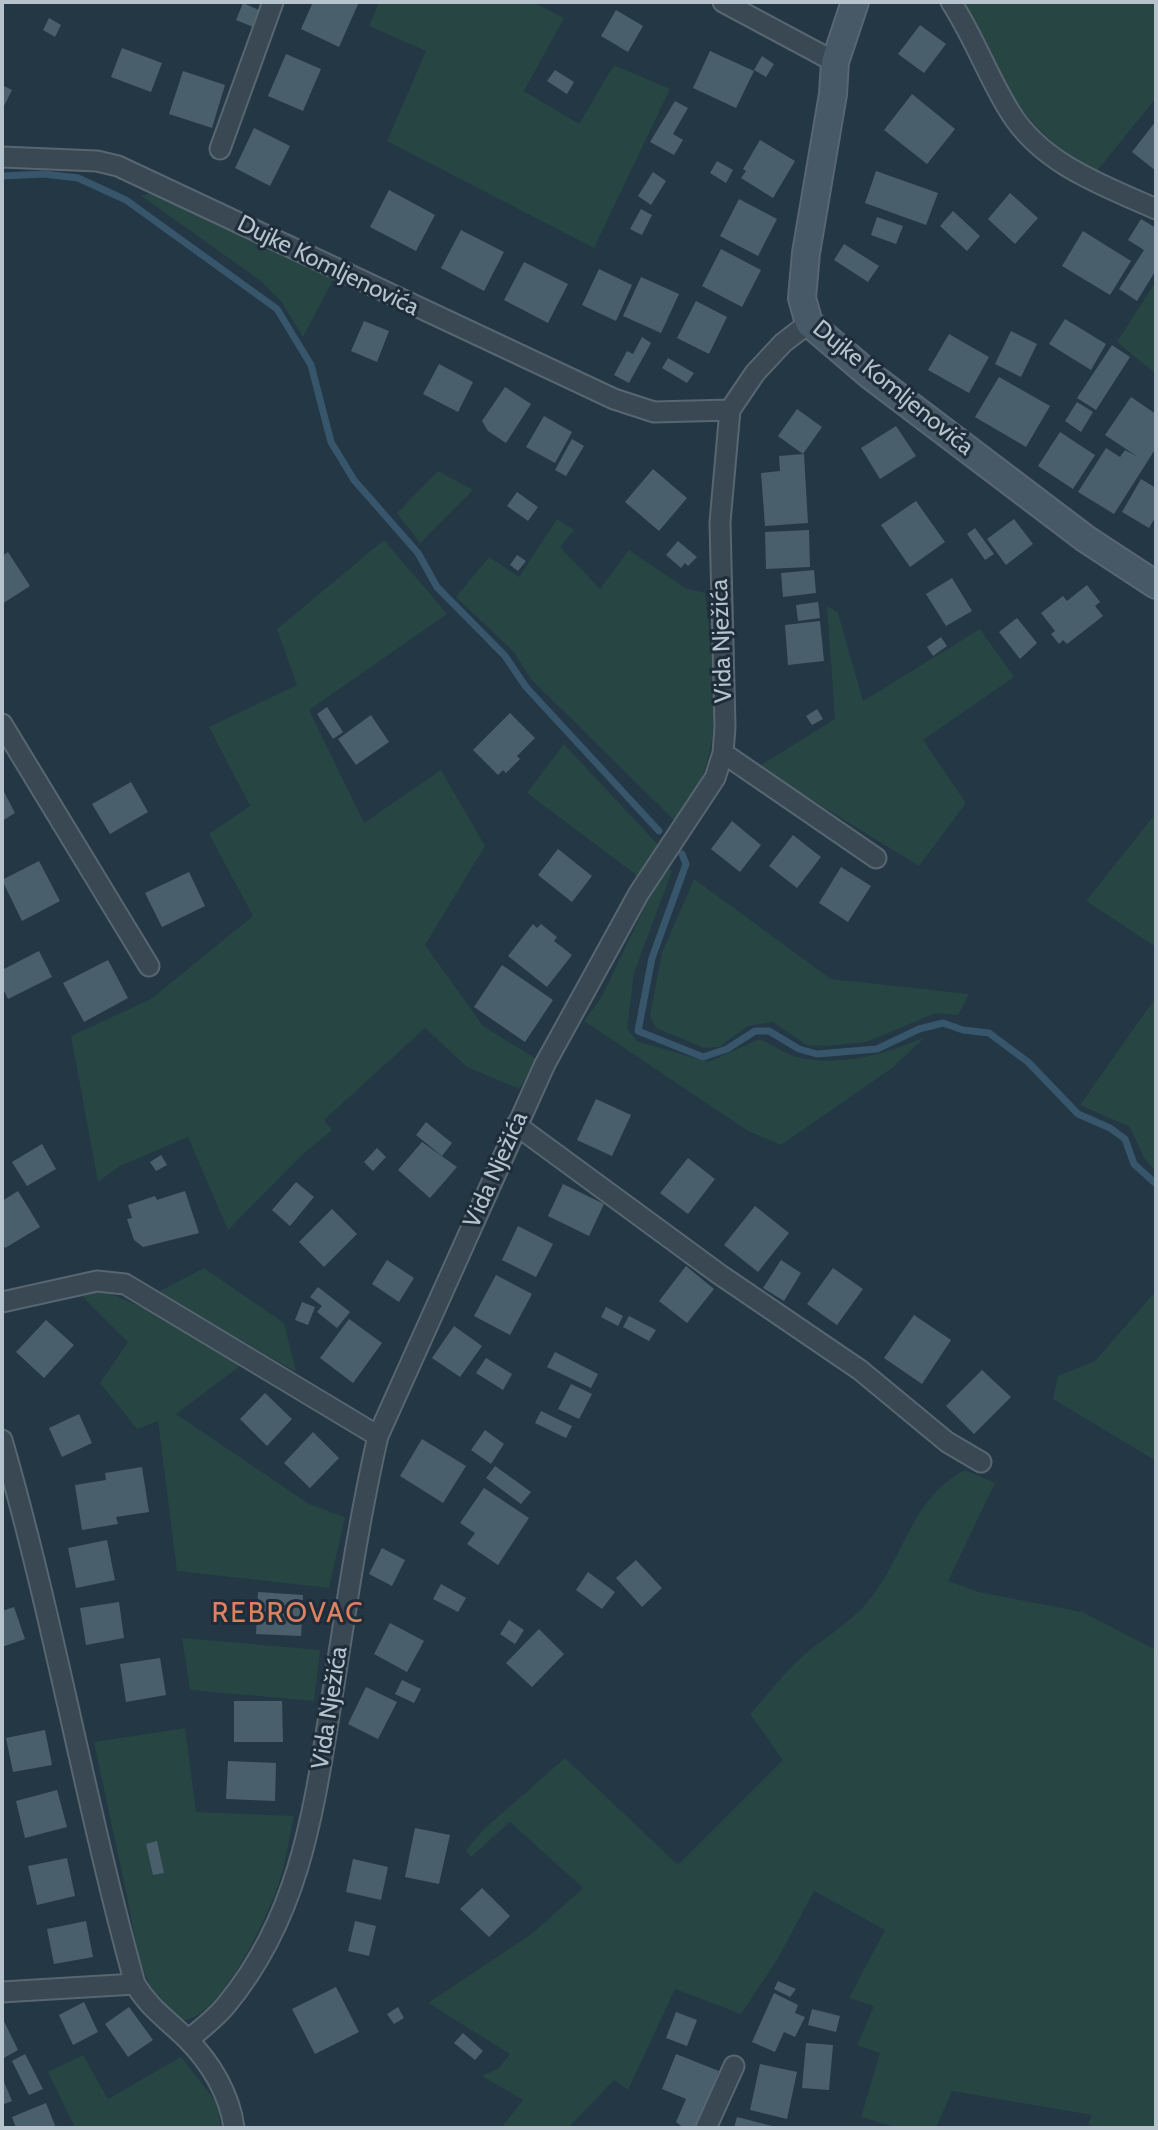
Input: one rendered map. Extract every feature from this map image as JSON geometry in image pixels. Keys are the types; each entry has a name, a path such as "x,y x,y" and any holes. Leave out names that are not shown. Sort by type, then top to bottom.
{"street":[{"path":"220,149 272,2"},
{"path":"723,2 835,62"},
{"name":"Dujke Komljenovića","path":"855,2 835,62 833,94 802,284 808,323 871,376 1086,540 1156,585"},
{"path":"951,2 1010,112 1041,148 1059,163 1156,209"},
{"name":"Dujke Komljenovića","path":"2,157 97,161 118,166 614,399 654,412 730,410"},
{"name":"Vida Nježića","path":"188,2040 226,2006 238,1989 270,1939 296,1881 312,1821 365,1493 378,1436 516,1125 551,1053 639,893 715,778 723,753 725,727 720,522 730,410 755,373 783,342 808,323"},
{"path":"2,724 149,966"},
{"path":"723,753 876,858"},
{"path":"516,1125 719,1274 860,1370 947,1442 981,1462"},
{"path":"2,1302 97,1281 125,1284 288,1379 378,1436"},
{"path":"2,1440 36,1563 58,1672 135,1984 153,2010 188,2040 226,2091 234,2128"},
{"path":"2,1992 135,1984"},
{"path":"706,2128 734,2066"}],"green space":[{"path":"379,2 532,2 564,18 524,91 579,124 614,65 670,89 594,248 387,141 426,51 369,26"},
{"path":"963,2 1156,2 1156,98 1097,171 1070,155 1030,119 1002,77"},
{"path":"156,193 333,280 303,337 281,301 261,281 140,195"},
{"path":"1156,281 1156,374 1117,342"},
{"path":"438,471 473,490 420,543 397,513"},
{"path":"557,519 574,530 560,547 600,589 629,550 685,588 705,593 713,666 712,738 699,785 676,822 531,679 514,652 456,597 489,557 519,577"},
{"path":"384,540 447,614 309,710 364,823 441,770 485,846 425,945 483,1026 538,1060 519,1089 467,1067 425,1028 324,1120 332,1130 301,1156 228,1230 188,1137 120,1166 98,1182 71,1036 151,999 253,916 209,834 250,806 209,727 297,685 277,629"},
{"path":"827,606 838,613 863,701 980,629 1014,677 923,740 966,803 919,866 758,767 835,719"},
{"path":"564,744 660,847 639,877 527,793"},
{"path":"1156,813 1156,947 1086,901"},
{"path":"665,865 672,871 634,973 627,1029 637,1041 708,1062 760,1039 796,1057 834,1060 865,1057 925,1037 892,1068 781,1145 748,1131 584,1021 602,996"},
{"path":"694,879 831,979 969,994 958,1015 936,1013 866,1042 807,1045 773,1022 748,1026 719,1047 704,1048 656,1028 650,1016 662,953"},
{"path":"1156,997 1156,1171 1144,1158 1130,1127 1080,1105"},
{"path":"204,1268 284,1323 296,1372 158,1292"},
{"path":"104,1291 160,1315 244,1363 176,1414 309,1504 345,1517 329,1588 177,1571 158,1421 137,1429 100,1383 128,1342 80,1294"},
{"path":"1156,1291 1156,1461 1053,1399 1058,1376 1095,1361"},
{"path":"965,1470 995,1483 948,1581 979,1592 1082,1612 1156,1650 1156,2128 1101,2128 1088,2125 1092,2115 952,2091 936,2128 898,2128 861,2117 880,2053 857,2045 874,2006 849,1998 885,1930 814,1891 777,1960 741,2014 675,1989 628,2090 614,2080 568,2128 501,2128 523,2100 482,2076 499,2068 510,2054 428,2003 533,1933 583,1888 510,1822 471,1857 466,1850 484,1829 565,1758 678,1865 783,1760 750,1714 805,1654 867,1603 933,1495 947,1481"},
{"path":"182,1638 320,1650 314,1701 190,1690"},
{"path":"185,1728 196,1812 294,1816 278,1885 247,1953 215,2000 198,2015 182,2020 167,2012 142,1967 94,1742"},
{"path":"83,2055 108,2099 181,2057 217,2103 221,2128 75,2128 48,2072"}],"building":[{"path":"313,2 359,2 339,47 301,29"},
{"path":"243,3 261,11 253,27 236,20"},
{"path":"616,10 643,26 628,52 601,36"},
{"path":"49,18 61,25 55,37 43,30"},
{"path":"920,25 946,44 924,73 898,54"},
{"path":"122,48 162,63 151,92 111,77"},
{"path":"710,51 754,71 736,108 693,88"},
{"path":"286,54 321,69 303,111 268,96"},
{"path":"762,56 774,64 766,77 754,70"},
{"path":"555,70 574,82 567,94 547,81"},
{"path":"183,71 225,85 212,128 169,114"},
{"path":"2,85 12,90 2,110"},
{"path":"912,94 955,129 927,164 884,130"},
{"path":"675,101 688,108 673,134 683,140 674,155 650,142"},
{"path":"1156,121 1156,171 1132,152"},
{"path":"254,128 290,146 270,186 235,168"},
{"path":"760,140 795,161 773,198 741,178 746,171 743,169"},
{"path":"717,161 733,170 726,183 710,173"},
{"path":"876,171 938,193 926,225 865,203"},
{"path":"653,172 666,181 651,205 638,196"},
{"path":"389,190 435,215 416,251 370,227"},
{"path":"1010,193 1038,218 1015,244 988,219"},
{"path":"739,199 777,219 758,256 720,236"},
{"path":"641,209 652,215 642,235 630,229"},
{"path":"953,211 980,236 967,251 940,226"},
{"path":"877,217 903,226 896,244 871,235"},
{"path":"1141,219 1156,228 1156,270 1137,301 1119,289 1144,250 1128,240"},
{"path":"461,230 504,252 484,291 441,268"},
{"path":"1083,231 1131,261 1110,295 1062,266"},
{"path":"844,244 879,266 868,282 834,260"},
{"path":"721,249 761,270 742,307 702,286"},
{"path":"524,262 568,284 548,323 504,300"},
{"path":"599,269 632,285 616,321 582,305"},
{"path":"641,277 679,294 661,333 623,316"},
{"path":"696,301 727,317 709,354 677,338"},
{"path":"1065,319 1106,344 1091,370 1049,344"},
{"path":"364,321 389,331 377,362 351,351"},
{"path":"1011,331 1037,344 1021,377 995,364"},
{"path":"949,334 989,357 969,393 928,370"},
{"path":"642,337 651,343 629,383 614,375 627,351 633,354"},
{"path":"1112,345 1130,357 1096,410 1077,398"},
{"path":"668,358 694,373 687,383 662,368"},
{"path":"439,364 473,382 458,412 423,394"},
{"path":"999,377 1050,406 1026,447 975,417"},
{"path":"505,387 531,404 506,443 488,431 482,421"},
{"path":"1131,397 1156,414 1156,448 1114,514 1078,492 1106,448 1120,457 1125,450 1138,457 1105,435"},
{"path":"1077,402 1093,412 1081,432 1065,421"},
{"path":"797,409 822,427 803,454 778,436"},
{"path":"544,416 572,432 555,463 526,447"},
{"path":"896,426 916,456 880,479 861,448"},
{"path":"1060,432 1095,455 1073,489 1038,466"},
{"path":"572,439 584,446 566,476 555,470"},
{"path":"804,454 808,523 765,526 761,473 780,471 779,456"},
{"path":"653,469 687,498 659,531 625,502"},
{"path":"1141,479 1156,488 1156,516 1149,528 1122,512"},
{"path":"517,492 538,507 528,521 507,506"},
{"path":"916,501 945,542 910,567 881,525"},
{"path":"1014,519 1033,544 1006,565 987,539"},
{"path":"975,528 994,554 985,560 967,534"},
{"path":"809,530 810,567 766,569 765,532"},
{"path":"678,541 697,557 688,566 685,563 681,568 666,555"},
{"path":"8,552 30,586 2,604 2,556"},
{"path":"517,555 526,561 518,571 510,565"},
{"path":"814,570 816,593 783,597 781,573"},
{"path":"952,578 972,611 946,626 926,594"},
{"path":"1087,585 1100,602 1095,606 1103,616 1067,644 1063,640 1059,644 1051,634 1055,631 1041,613 1063,596 1067,601"},
{"path":"818,602 820,618 798,621 796,605"},
{"path":"1017,618 1037,643 1020,659 999,632"},
{"path":"820,621 824,661 788,665 785,625"},
{"path":"941,637 947,646 933,656 927,647"},
{"path":"327,707 343,732 333,739 317,714"},
{"path":"817,709 823,719 812,725 806,716"},
{"path":"510,713 535,738 517,756 520,759 506,773 503,770 498,775 473,750"},
{"path":"371,715 389,742 356,765 338,739"},
{"path":"131,782 148,812 110,834 92,804"},
{"path":"2,788 15,813 2,821"},
{"path":"732,821 761,845 740,872 711,849"},
{"path":"793,835 821,857 797,888 769,866"},
{"path":"558,849 592,876 572,902 538,875"},
{"path":"39,861 60,901 22,921 2,880"},
{"path":"841,867 871,886 848,922 819,903"},
{"path":"189,872 205,906 162,927 145,893"},
{"path":"533,924 537,928 541,924 557,937 554,941 572,955 547,987 508,956"},
{"path":"39,951 52,977 8,999 2,987 2,970"},
{"path":"108,960 128,998 84,1022 63,983"},
{"path":"502,965 553,1000 525,1042 474,1007"},
{"path":"596,1099 631,1115 612,1156 577,1140"},
{"path":"426,1122 452,1143 442,1156 416,1135"},
{"path":"422,1142 457,1167 430,1198 398,1170"},
{"path":"42,1144 56,1169 27,1186 12,1162"},
{"path":"377,1148 386,1157 373,1171 364,1162"},
{"path":"161,1155 167,1165 156,1171 150,1162"},
{"path":"688,1158 715,1179 688,1214 660,1193"},
{"path":"296,1182 314,1197 290,1226 272,1210"},
{"path":"563,1184 604,1204 589,1236 548,1216"},
{"path":"18,1191 40,1227 5,1248 2,1242 2,1201"},
{"path":"185,1191 199,1233 143,1247 134,1240 127,1219 132,1218 128,1205 155,1196 157,1200"},
{"path":"755,1206 789,1233 758,1272 724,1245"},
{"path":"332,1209 357,1234 324,1267 299,1242"},
{"path":"518,1226 553,1244 536,1277 502,1260"},
{"path":"387,1260 414,1278 399,1302 372,1284"},
{"path":"781,1260 801,1273 784,1301 763,1288"},
{"path":"686,1266 714,1289 687,1323 659,1301"},
{"path":"833,1268 863,1289 837,1325 807,1304"},
{"path":"496,1275 532,1294 510,1335 474,1316"},
{"path":"318,1287 350,1312 337,1328 317,1312 322,1306 310,1297"},
{"path":"302,1302 315,1307 308,1325 295,1320"},
{"path":"606,1307 623,1316 618,1326 601,1317"},
{"path":"914,1315 951,1340 922,1384 884,1358"},
{"path":"629,1316 656,1330 649,1341 623,1327"},
{"path":"349,1319 382,1343 353,1383 320,1358"},
{"path":"46,1320 74,1345 44,1378 16,1352"},
{"path":"454,1326 482,1346 460,1377 432,1358"},
{"path":"555,1352 598,1374 591,1388 547,1367"},
{"path":"486,1358 512,1374 503,1390 476,1373"},
{"path":"982,1370 1011,1397 974,1434 946,1406"},
{"path":"571,1384 592,1394 579,1419 558,1409"},
{"path":"265,1393 292,1419 267,1446 240,1419"},
{"path":"541,1411 572,1426 566,1438 535,1423"},
{"path":"79,1414 92,1443 62,1457 49,1428"},
{"path":"485,1430 504,1444 491,1464 471,1450"},
{"path":"313,1432 339,1458 310,1488 284,1463"},
{"path":"422,1439 466,1466 443,1503 400,1476"},
{"path":"495,1466 531,1492 521,1504 486,1478"},
{"path":"142,1467 149,1512 116,1517 118,1524 82,1530 75,1485 106,1480 105,1473"},
{"path":"484,1488 529,1518 498,1565 467,1544 475,1533 460,1523"},
{"path":"107,1540 115,1580 76,1588 68,1548"},
{"path":"382,1548 405,1560 392,1586 369,1574"},
{"path":"636,1560 662,1588 642,1607 616,1578"},
{"path":"588,1572 615,1592 602,1609 576,1590"},
{"path":"441,1584 466,1598 458,1612 433,1599"},
{"path":"258,1592 303,1595 301,1636 256,1634"},
{"path":"119,1602 124,1638 86,1645 80,1608"},
{"path":"14,1607 25,1639 2,1647 2,1611"},
{"path":"509,1620 524,1630 515,1644 500,1634"},
{"path":"390,1623 424,1641 407,1672 374,1654"},
{"path":"539,1629 564,1654 532,1687 506,1663"},
{"path":"160,1658 166,1695 126,1702 120,1664"},
{"path":"402,1680 421,1689 414,1703 395,1694"},
{"path":"366,1687 397,1702 378,1739 348,1724"},
{"path":"234,1701 282,1701 283,1742 234,1742"},
{"path":"45,1730 52,1765 13,1772 6,1738"},
{"path":"228,1761 276,1763 275,1801 226,1799"},
{"path":"57,1790 67,1827 25,1838 16,1801"},
{"path":"415,1828 450,1835 439,1884 405,1877"},
{"path":"157,1841 164,1873 153,1875 146,1844"},
{"path":"67,1858 75,1896 37,1905 28,1866"},
{"path":"353,1859 388,1867 381,1900 346,1892"},
{"path":"482,1888 510,1916 489,1937 460,1909"},
{"path":"86,1921 93,1957 54,1964 47,1929"},
{"path":"355,1921 376,1926 369,1956 348,1951"},
{"path":"778,1981 796,1989 790,1997 774,1989"},
{"path":"336,1987 359,2032 315,2054 292,2009"},
{"path":"774,1993 798,2005 795,2013 805,2017 795,2037 784,2032 775,2052 752,2042"},
{"path":"84,2002 98,2032 73,2045 59,2015"},
{"path":"129,2007 153,2040 128,2057 105,2024"},
{"path":"398,2007 404,2018 394,2024 387,2014"},
{"path":"812,2009 840,2016 836,2032 808,2025"},
{"path":"676,2012 697,2020 687,2046 666,2038"},
{"path":"2,2017 18,2050 2,2059"},
{"path":"463,2033 483,2051 475,2060 454,2043"},
{"path":"806,2043 833,2045 829,2090 802,2088"},
{"path":"25,2054 43,2089 29,2095 12,2061"},
{"path":"676,2054 719,2071 696,2128 684,2128 676,2122 686,2099 662,2089"},
{"path":"760,2064 797,2072 787,2119 750,2110"},
{"path":"2,2077 12,2101 2,2105"},
{"path":"46,2103 56,2128 16,2128 12,2117"},
{"path":"737,2117 772,2126 734,2128"}],"waterway":[{"path":"2,176 44,174 78,178 126,200 277,309 311,365 331,442 354,480 418,553 437,587 505,656 526,687 659,831"},
{"path":"682,854 686,864 652,958 638,1031 703,1057 727,1049 755,1031 769,1031 799,1049 817,1054 877,1049 919,1029 943,1023 963,1030 989,1033 1028,1062 1078,1114 1110,1128 1125,1139 1134,1164 1156,1184"}],"district":[{"name":"REBROVAC","path":"288,1614"}]}
